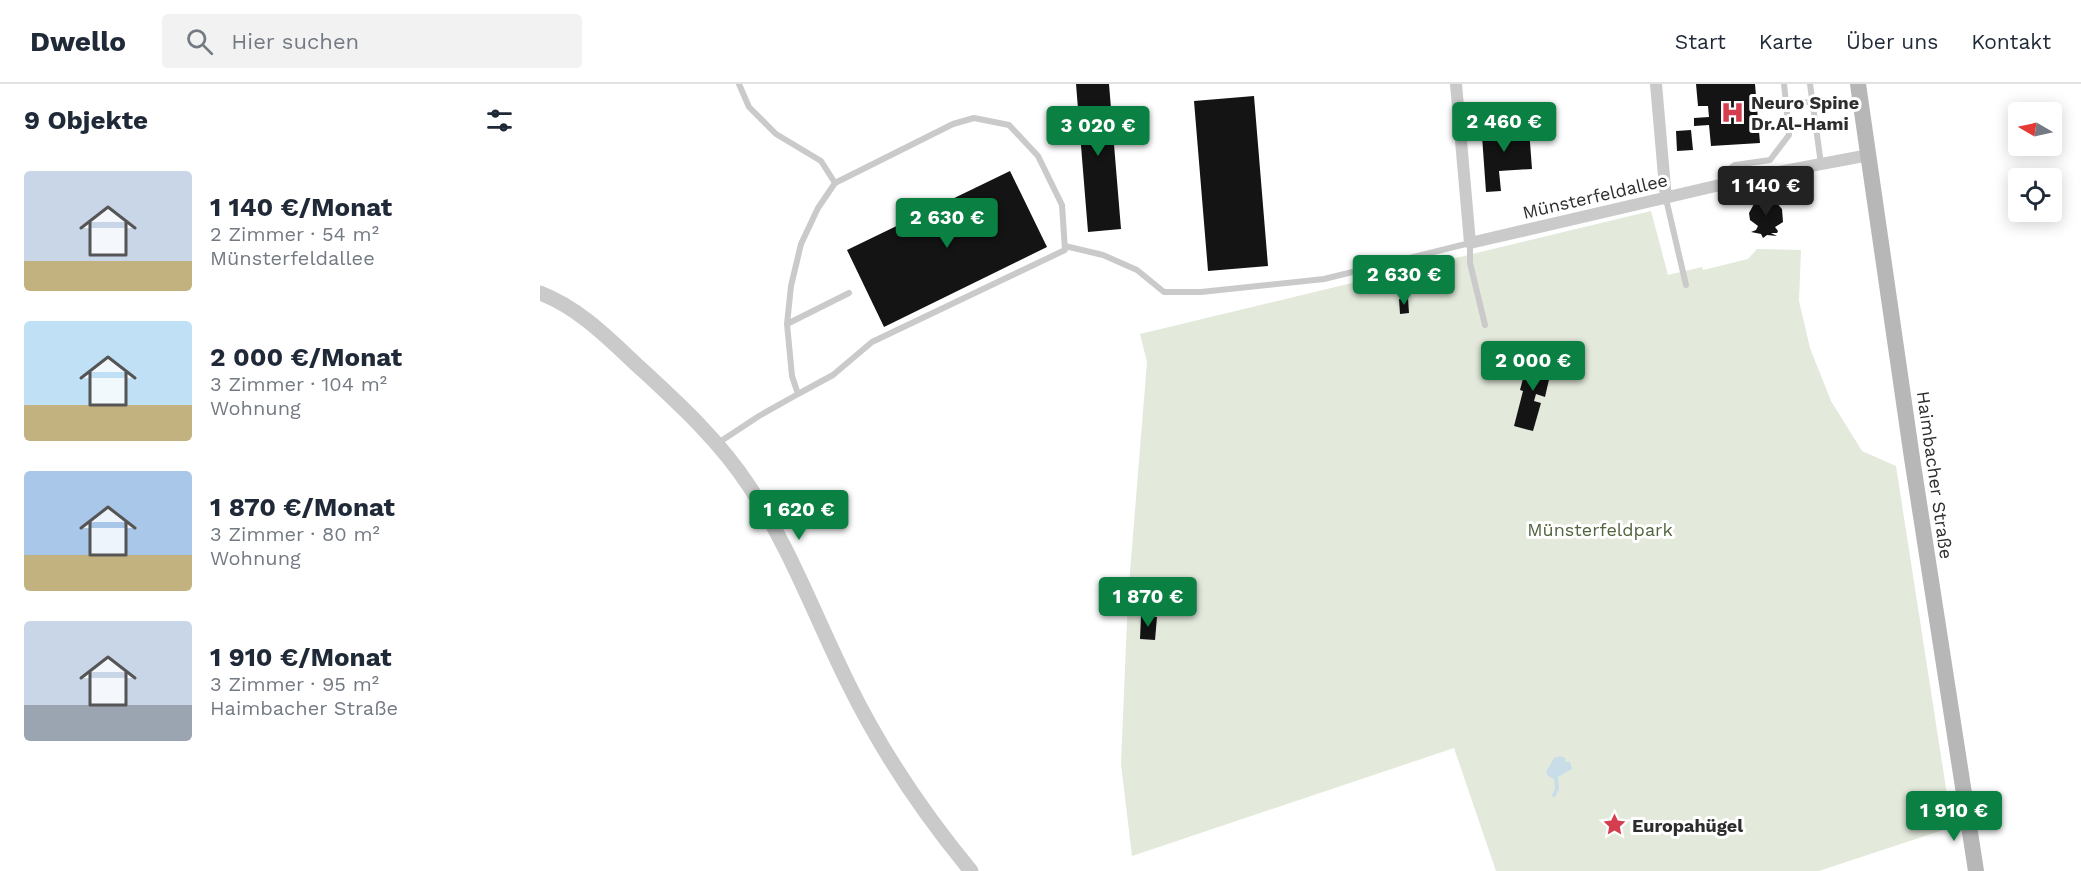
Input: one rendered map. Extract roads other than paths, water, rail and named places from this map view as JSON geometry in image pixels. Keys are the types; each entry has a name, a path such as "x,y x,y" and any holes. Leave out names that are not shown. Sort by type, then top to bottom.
{"main road":[{"name":"Haimbacher Straße","path":"1858,84 1976,871"}],"street":[{"path":"1456,84 1470,243"},
{"path":"1656,84 1666,199"},
{"name":"Münsterfeldallee","path":"1470,243 1666,199 1722,184 1869,155"},
{"path":"540,293 569,307 587,320 693,417 718,443 765,511 848,684 881,746 927,815 971,871"}],"lane":[{"path":"739,84 749,108 776,134 821,161 835,183"},
{"path":"1722,184 1725,172 1735,165 1770,160 1789,135 1784,84"},
{"path":"1810,84 1821,164"},
{"path":"1786,103 1813,102"},
{"path":"718,443 759,416 833,375 872,342 1065,250 1062,205 1038,156 1009,125 974,118 953,124 835,183 818,208 801,244 791,286 787,324 792,376 798,394"},
{"path":"1666,199 1686,285"},
{"path":"1065,246 1103,255 1137,270 1164,292 1201,292 1324,279 1470,243 1470,263 1485,325"},
{"path":"787,324 849,293"}],"water":[{"path":"1560,756 1565,758 1566,762 1570,762 1572,769 1554,779 1546,772 1554,758"}],"waterway":[{"path":"1554,795 1557,789 1556,777"}],"place":[{"name":"Neuro Spine Dr.Al-Hami","path":"1733,112"},
{"name":"Europahügel","path":"1614,825"}],"park label":[{"name":"Münsterfeldpark","path":"1600,529"}]}
